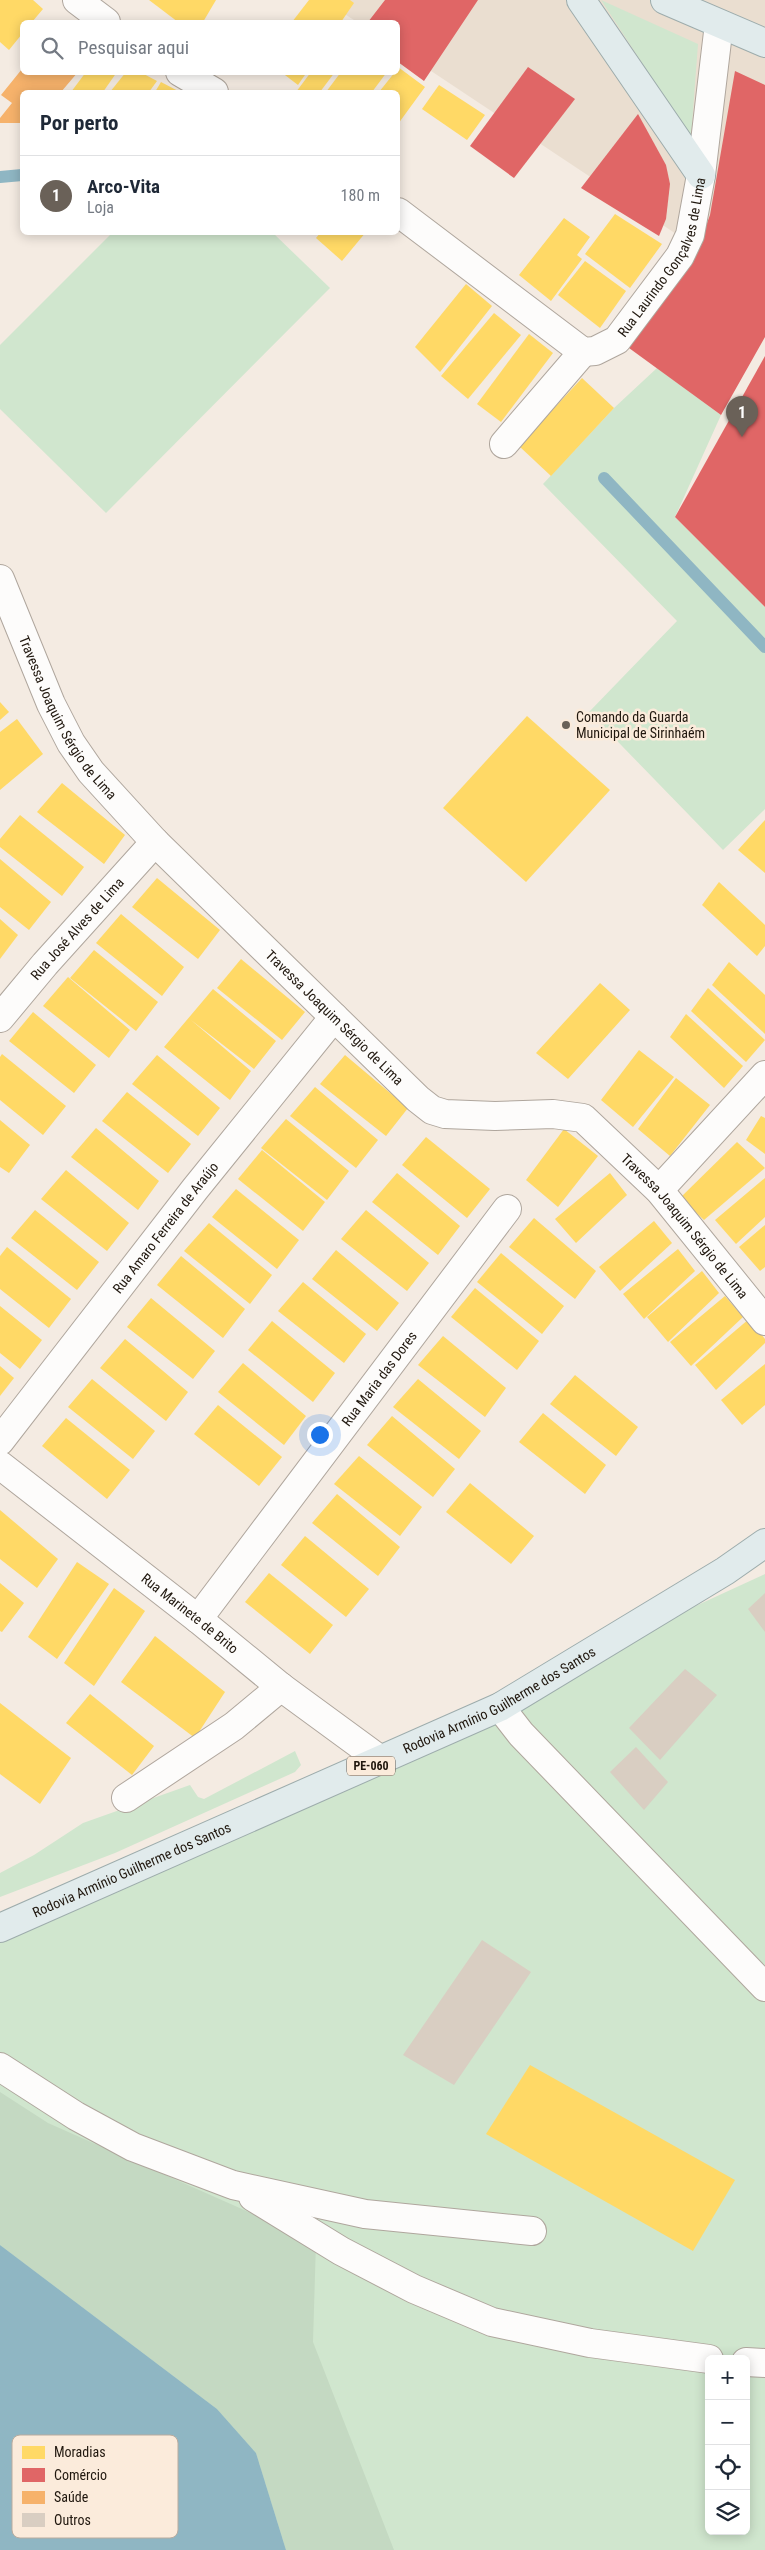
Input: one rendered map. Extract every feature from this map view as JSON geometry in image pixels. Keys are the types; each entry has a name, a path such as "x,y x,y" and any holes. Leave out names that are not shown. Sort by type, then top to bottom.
{"main road":[{"path":"581,0 701,175"},
{"path":"665,0 765,43"},
{"name":"Rodovia Armínio Guilherme dos Santos","path":"0,1928 382,1761 500,1707 725,1571 765,1543"}],"street":[{"path":"77,0 103,20"},
{"name":"Rua Laurindo Gonçalves de Lima","path":"583,352 595,351 617,340 680,256 690,235 701,175 719,24"},
{"path":"185,75 211,90"},
{"path":"400,214 583,352 504,444"},
{"name":"Travessa Joaquim Sérgio de Lima","path":"0,579 50,704 71,743 91,772 155,842 418,1099 432,1110 445,1114 495,1116 553,1114 583,1118 659,1190 765,1321"},
{"name":"Rua José Alves de Lima","path":"0,1018 45,964 155,842"},
{"name":"Rua Amaro Ferreira de Araújo","path":"0,1441 194,1188 334,1017"},
{"path":"659,1190 765,1075"},
{"name":"Rua Maria das Dores","path":"198,1619 507,1209"},
{"name":"Rua Marinete de Brito","path":"0,1465 198,1619 281,1687 382,1761"},
{"path":"126,1798 234,1726 281,1687"},
{"path":"500,1707 521,1734 765,1986"},
{"path":"0,2066 76,2116 133,2147 232,2185 365,2214 532,2231"},
{"path":"232,2185 341,2251 406,2285 492,2322 590,2343 705,2358"},
{"path":"750,2362 765,2363"}],"shaded area":[{"path":"323,0 765,0 765,293 400,50 400,20 354,20"}],"green space":[{"path":"601,0 698,44 691,138"},
{"path":"110,235 275,235 330,288 106,513 0,409 0,345"},
{"path":"657,368 721,415 675,517 765,607 765,809 723,850 589,712 677,621 543,484 614,408"},
{"path":"765,1574 765,2550 0,2550 0,1926"},
{"path":"295,1751 301,1765 295,1772 115,1853 0,1897 0,1873 34,1855 83,1823 190,1785 198,1797 204,1799"},
{"path":"0,2092 48,2123 316,2242 313,2342 394,2550 286,2550 256,2453 217,2409 0,2245"}],"water":[{"path":"0,2245 217,2409 256,2453 286,2550 0,2550"}],"building: Moradias":[{"path":"0,0 33,0 43,9 34,20 20,20 20,36 9,50 0,42"},
{"path":"149,0 216,0 204,20 175,20"},
{"path":"309,0 350,0 354,3 342,20 294,20"},
{"path":"400,68 425,87 400,121 400,90 381,90 393,75 400,75"},
{"path":"84,75 115,75 104,90 72,90"},
{"path":"124,75 146,75 157,81 150,90 112,90"},
{"path":"285,75 305,75 298,85"},
{"path":"309,75 333,75 322,90 298,90"},
{"path":"339,75 385,75 374,90 328,90"},
{"path":"161,82 176,90 156,90"},
{"path":"439,85 485,115 467,140 422,109"},
{"path":"615,214 662,244 630,288 585,254"},
{"path":"564,218 590,237 577,255 582,259 551,301 519,275"},
{"path":"318,235 364,235 342,261 316,238"},
{"path":"585,261 626,291 600,328 558,295"},
{"path":"466,284 492,306 440,372 415,347"},
{"path":"494,313 521,335 468,399 441,376"},
{"path":"529,334 553,353 501,422 477,404"},
{"path":"582,378 614,408 551,476 519,446"},
{"path":"0,702 9,712 0,720"},
{"path":"527,716 610,790 526,882 443,808"},
{"path":"17,719 43,754 0,790 0,732"},
{"path":"62,783 125,835 104,864 37,812"},
{"path":"20,815 84,867 62,896 0,847 0,839"},
{"path":"765,820 765,873 738,850"},
{"path":"0,859 51,902 29,930 0,907"},
{"path":"157,878 220,930 198,959 132,907"},
{"path":"719,882 765,925 765,946 757,956 702,905"},
{"path":"121,914 184,967 162,996 96,943"},
{"path":"0,919 18,935 0,959"},
{"path":"94,950 158,1002 136,1031 70,978"},
{"path":"241,959 305,1012 282,1040 217,988"},
{"path":"729,962 765,995 765,1034 712,985"},
{"path":"68,977 130,1030 109,1058 43,1006"},
{"path":"600,983 630,1010 568,1079 536,1053"},
{"path":"708,988 765,1040 746,1062 691,1011"},
{"path":"213,989 276,1041 254,1069 191,1020 251,1071 230,1100 164,1047"},
{"path":"33,1012 96,1065 74,1093 9,1041"},
{"path":"686,1014 743,1066 724,1088 670,1037"},
{"path":"639,1050 674,1077 633,1127 601,1100"},
{"path":"2,1054 66,1106 43,1135 0,1100 0,1057"},
{"path":"157,1055 220,1108 198,1136 132,1084"},
{"path":"345,1055 408,1108 386,1136 320,1084"},
{"path":"676,1078 710,1105 670,1156 638,1129"},
{"path":"315,1087 378,1140 356,1168 290,1116"},
{"path":"127,1092 191,1144 168,1173 102,1121"},
{"path":"761,1116 765,1118 765,1154 746,1140"},
{"path":"286,1119 349,1171 327,1200 261,1148"},
{"path":"0,1120 30,1145 9,1173 0,1167"},
{"path":"96,1128 159,1181 138,1210 71,1157"},
{"path":"564,1129 598,1156 558,1207 526,1180"},
{"path":"426,1137 490,1189 467,1218 402,1165"},
{"path":"737,1142 765,1168 704,1220 680,1198"},
{"path":"262,1150 325,1202 303,1231 238,1179"},
{"path":"66,1170 129,1223 107,1251 41,1199"},
{"path":"397,1173 460,1226 438,1255 372,1202"},
{"path":"610,1173 627,1195 576,1243 555,1219"},
{"path":"765,1178 765,1217 736,1244 715,1220"},
{"path":"236,1189 299,1240 277,1269 212,1217"},
{"path":"35,1210 99,1262 77,1290 11,1238"},
{"path":"366,1210 429,1263 407,1291 341,1239"},
{"path":"534,1218 596,1271 575,1299 509,1247"},
{"path":"654,1221 672,1243 620,1291 599,1267"},
{"path":"209,1223 272,1275 250,1304 184,1251"},
{"path":"765,1225 765,1267 760,1271 739,1247"},
{"path":"7,1247 71,1299 49,1328 0,1289 0,1256"},
{"path":"678,1249 695,1271 644,1319 623,1294"},
{"path":"336,1250 399,1303 377,1331 312,1279"},
{"path":"501,1253 564,1306 542,1334 477,1282"},
{"path":"181,1256 245,1309 223,1338 157,1285"},
{"path":"702,1271 719,1293 668,1342 647,1317"},
{"path":"303,1282 366,1334 344,1363 278,1311"},
{"path":"475,1288 539,1341 517,1370 451,1317"},
{"path":"725,1296 743,1317 691,1366 670,1342"},
{"path":"151,1298 215,1351 193,1379 127,1327"},
{"path":"0,1306 42,1340 20,1369 0,1353"},
{"path":"749,1319 765,1339 765,1343 716,1390 695,1365"},
{"path":"272,1321 335,1373 313,1402 248,1350"},
{"path":"443,1336 506,1388 485,1417 418,1365"},
{"path":"125,1339 188,1392 166,1421 100,1368"},
{"path":"243,1363 306,1416 284,1445 218,1392"},
{"path":"765,1364 765,1405 742,1425 721,1400"},
{"path":"0,1366 14,1378 0,1396"},
{"path":"575,1375 638,1427 616,1456 550,1404"},
{"path":"92,1379 155,1431 133,1459 68,1407"},
{"path":"418,1379 481,1431 459,1459 393,1407"},
{"path":"218,1405 282,1457 259,1486 194,1434"},
{"path":"543,1413 606,1465 585,1494 519,1442"},
{"path":"392,1416 455,1469 433,1497 367,1445"},
{"path":"66,1418 130,1470 107,1499 42,1446"},
{"path":"359,1456 422,1507 400,1536 334,1484"},
{"path":"470,1483 534,1536 511,1564 446,1512"},
{"path":"337,1494 400,1547 378,1576 312,1523"},
{"path":"0,1510 58,1559 37,1588 0,1559"},
{"path":"305,1536 369,1589 346,1617 281,1565"},
{"path":"77,1562 109,1584 57,1659 28,1637"},
{"path":"269,1573 333,1625 310,1654 245,1602"},
{"path":"0,1583 24,1603 2,1632 0,1631"},
{"path":"114,1588 145,1611 94,1686 64,1663"},
{"path":"155,1636 225,1692 195,1738 121,1682"},
{"path":"90,1694 154,1746 132,1775 66,1723"},
{"path":"0,1703 71,1758 40,1804 0,1774"},
{"path":"530,2065 735,2180 693,2251 486,2134"}],"building: Comércio":[{"path":"385,0 478,0 424,81 400,63 400,20 370,20"},
{"path":"528,67 575,99 514,178 470,146"},
{"path":"735,71 765,85 765,337 721,415 629,348 700,242 710,215"},
{"path":"638,114 666,165 670,184 666,219 659,236 581,188"},
{"path":"765,356 765,607 675,517"}],"building: Saúde":[{"path":"20,71 20,75 75,75 63,90 20,90 20,123 0,123 0,118 12,103 1,95"}],"building: Outros":[{"path":"765,1593 765,1632 748,1609"},
{"path":"685,1669 717,1695 660,1760 629,1728"},
{"path":"636,1747 668,1782 644,1810 610,1772"},
{"path":"482,1940 531,1972 454,2085 403,2055"}],"waterway":[{"path":"0,177 20,175"},
{"path":"604,478 765,647"}],"place":[{"name":"Arco-Vita","path":"742,437"},
{"name":"Comando da Guarda Municipal de Sirinhaém","path":"566,725"}]}
